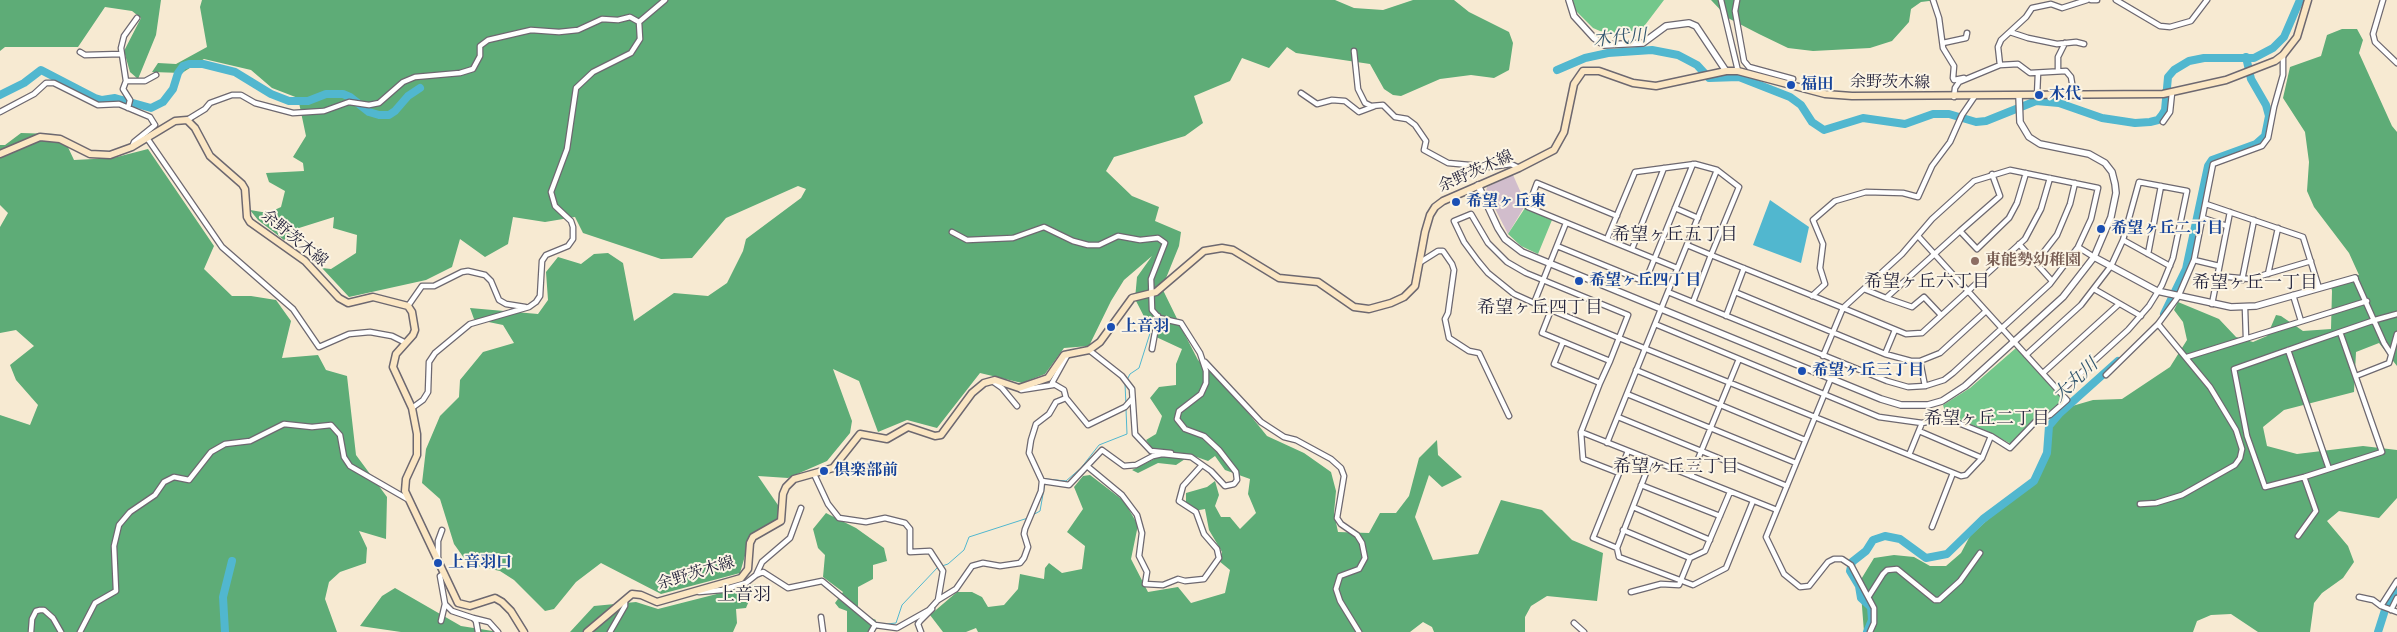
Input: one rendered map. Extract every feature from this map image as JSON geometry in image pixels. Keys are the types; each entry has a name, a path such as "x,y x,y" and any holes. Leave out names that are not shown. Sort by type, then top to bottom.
{"main road":[{"name":"余野茨木線","path":"1089,350 1100,342 1128,302 1138,296 1151,294 1164,286 1204,251 1222,248 1233,250 1279,278 1318,282 1354,308 1369,309 1404,297 1415,286 1427,224 1435,207 1442,201 1554,150 1560,142 1574,84 1584,71 1599,71 1644,85 1668,84 1726,71 1738,71 1834,95 2019,98 2168,93 2226,80 2249,72 2283,55 2297,37 2308,0"},
{"name":"余野茨木線","path":"187,120 195,128 210,156 242,184 245,189 246,214 250,222 305,261 339,298 348,303 373,297 408,306"},
{"path":"0,154 40,137 60,139 83,152 110,156 132,147 175,121 187,120"},
{"path":"408,306 412,312 415,330 396,354 393,367 412,408 417,455 404,484 410,501 458,603 470,606 495,598 511,611 524,632"},
{"path":"991,380 1019,388 1048,378 1059,360 1068,354 1089,350"},
{"name":"余野茨木線","path":"625,599 636,593 658,602 692,591 721,585 746,574 753,536 781,521 783,494 786,487 794,479 833,468 860,434 887,439 908,427 935,436 941,435 972,393 991,380"},
{"path":"587,632 625,599"}],"street":[{"path":"639,22 665,0"},
{"path":"1569,0 1574,16 1594,38 1604,45 1644,43 1666,26 1689,23 1696,26 1726,71"},
{"path":"1721,0 1738,71"},
{"path":"1737,0 1735,11 1744,61 1749,67 1793,79"},
{"path":"1933,0 1939,18 1943,48 1954,66 1953,79 1971,77"},
{"path":"2000,65 1998,48 2001,40 2032,8 2051,4 2062,8 2087,0"},
{"path":"2091,0 2097,0"},
{"path":"2116,0 2160,26 2170,27 2191,21 2207,0"},
{"path":"2383,0 2373,34 2374,42 2397,63"},
{"path":"187,120 205,109 210,103 232,95 241,95 255,102 293,113 324,111 349,102 369,105 379,103 403,82 473,69 480,56 480,46 488,40 531,30 559,32 578,30 602,18 618,20 630,17 639,22"},
{"path":"128,108 130,100 123,89 126,81 121,54 124,36 137,18"},
{"path":"412,408 424,400 428,392 429,362 435,353 470,324 529,307 540,296 541,266 546,255 566,248 573,239 571,221 555,206 551,192 567,149 576,88 593,72 631,53 640,39 639,22"},
{"path":"2010,32 2042,42 2057,44 2076,42 2084,44"},
{"path":"1943,43 1966,38 1967,33"},
{"path":"2058,71 2058,57 2065,43"},
{"path":"1354,51 1358,89 1365,103 1377,106"},
{"path":"80,52 85,55 121,54"},
{"path":"2106,374 2158,324 2194,260 2213,164 2262,146 2268,138 2283,75 2283,55"},
{"path":"1954,97 1955,88 1959,82 2000,65 2018,64 2030,73 2066,71 2070,73 2074,95"},
{"path":"2036,96 2038,73"},
{"path":"126,81 145,80 156,74"},
{"path":"0,112 34,94 46,83 54,83 98,105 119,104 150,117 155,125 134,142 132,147"},
{"path":"1301,93 1317,104 1332,100 1345,101 1359,112 1383,105 1395,117 1407,119 1414,125 1426,141 1424,150 1438,159 1467,166 1491,167 1511,164 1518,168"},
{"path":"2163,122 2170,112 2168,93"},
{"path":"1812,296 1825,284 1820,268 1823,244 1812,220 1836,201 1866,192 1903,192 1918,197 1932,166 1950,142 1958,122 1975,96"},
{"path":"1478,185 1505,239 1522,252 1902,405 1928,405 1942,401 1965,386 2063,297 2094,257 2110,217 2116,192 2112,172 2105,163 2089,154 2035,141 2024,130 2020,118 2019,98"},
{"path":"147,138 222,247 284,300 319,346 349,334 370,332 392,336 406,343"},
{"path":"1557,246 1645,282 1693,164"},
{"path":"1607,239 1635,172 1693,164 1717,170 1739,187 1693,302"},
{"path":"1632,249 1664,168"},
{"path":"1607,443 1717,170"},
{"path":"1668,292 1823,356 1892,383 1908,387 1925,386 1944,380 1954,373 2052,281 2078,247 2091,219 2098,188 2010,170 1974,181 1932,219 1918,236 1843,308 1823,356"},
{"path":"1960,231 1977,249 2009,218 2019,198 2026,173"},
{"path":"1886,298 2000,196 1992,174"},
{"path":"1687,245 1895,330 1912,335 1922,333 2024,239 2041,209 2050,178"},
{"path":"2026,354 2081,305 2111,266 2123,240 2139,182 2187,191 2170,266 2157,291 2141,316 2060,392"},
{"path":"1617,216 1537,183 1528,207 1678,268"},
{"path":"2036,262 2057,235 2070,204 2075,183"},
{"path":"2148,254 2161,186"},
{"path":"2206,204 2303,237 2319,288"},
{"path":"1675,208 1698,218"},
{"path":"2212,304 2230,212"},
{"path":"1619,473 1583,458 1580,432 1610,360 1619,338 1628,315 1518,269 1496,254 1471,214 1454,221 1464,242 1488,273 1514,294 1619,338 1908,455 1961,476 1966,474 1982,458 1991,436"},
{"path":"2203,218 2227,226"},
{"path":"2242,280 2254,220"},
{"path":"1534,303 1566,222"},
{"path":"952,232 967,240 1013,238 1044,227 1088,245 1099,245 1118,236 1140,240 1158,238 1165,243 1152,278 1152,310 1158,316 1181,323 1205,362 1261,422 1284,437 1296,440 1331,459 1341,468 1344,476 1337,518 1341,524 1357,535 1362,544 1365,558 1359,569 1340,576 1336,589 1340,601 1359,632"},
{"path":"2268,274 2278,228"},
{"path":"1655,324 1879,417 1922,423 1946,418 1991,436 2010,448 2037,420 2050,415 2067,400 1918,236"},
{"path":"2123,240 2170,266"},
{"path":"2019,244 2052,281"},
{"path":"2078,247 2157,291 2212,304 2245,308 2355,278 2367,301 2384,343 2391,354"},
{"path":"1419,263 1438,251 1443,251 1452,264 1454,270 1452,287 1448,313 1445,318 1449,338 1469,351 1479,353 1508,416"},
{"path":"2194,260 2219,266"},
{"path":"2218,276 2242,280 2311,262"},
{"path":"1726,316 1744,268"},
{"path":"408,306 422,286 434,286 462,272 468,271 485,275 491,281 497,297 506,304 529,307"},
{"path":"1864,289 1912,307 1924,297 1941,315"},
{"path":"2094,289 2141,316"},
{"path":"1735,292 1903,360 1920,361 1940,353 1986,311"},
{"path":"2293,295 2301,321"},
{"path":"2187,357 2209,352 2225,343 2367,301"},
{"path":"2043,373 2119,304"},
{"path":"2245,308 2246,338"},
{"path":"1551,310 1542,333 1610,360"},
{"path":"2340,332 2382,452 2304,477 2265,487 2247,436 2234,369 2288,350 2340,332 2375,320 2397,314"},
{"path":"1152,349 1158,316"},
{"path":"2140,504 2156,503 2182,495 2235,465 2240,458 2242,449 2236,430 2205,380 2158,324"},
{"path":"1885,354 1895,330"},
{"path":"2356,376 2389,363 2397,334"},
{"path":"1563,342 1554,364 1600,383"},
{"path":"1089,350 1126,380 1132,389 1134,434 1151,451 1163,450 1178,456"},
{"path":"2288,350 2330,469"},
{"path":"1053,385 1058,369 1068,354"},
{"path":"1691,476 1739,359"},
{"path":"1920,361 1925,386"},
{"path":"1042,481 1069,484 1100,450 1106,451 1119,463 1130,466 1153,456 1191,457 1225,486 1234,484 1237,480 1236,472 1214,446 1204,436 1185,429 1177,419 1179,411 1196,399 1206,383 1205,362"},
{"path":"1636,370 1805,440"},
{"path":"1831,378 1766,537 1784,574 1800,587 1809,586 1828,562 1834,559 1842,559 1850,564 1869,596 1875,615 1870,632"},
{"path":"991,380 1002,388 1017,406"},
{"path":"1019,388 1021,390 1053,385 1064,390 1066,398 1088,425 1125,407 1132,399"},
{"path":"1627,394 1796,463"},
{"path":"756,574 766,573 788,588 822,580 875,625 896,630 956,589 972,566 983,563 1000,566 1020,563 1028,547 1024,534 1025,529 1041,491 1042,481 1029,453 1031,440 1036,424 1049,414 1056,402 1066,398"},
{"path":"1618,417 1787,486"},
{"path":"1908,455 1922,423"},
{"path":"80,632 94,603 116,591 114,546 120,525 130,512 155,495 164,482 174,477 189,480 212,452 225,444 250,442 284,424 312,427 331,425 340,435 344,457 350,466 410,501"},
{"path":"1580,432 1777,510"},
{"path":"1919,432 1982,458"},
{"path":"1617,548 1593,538 1628,451"},
{"path":"1651,460 1617,548 1619,557 1693,585 1726,568 1753,501"},
{"path":"1087,466 1122,495 1138,515 1142,534 1139,556 1147,572 1145,584 1163,585 1178,579 1185,582 1204,579 1219,558 1217,549 1204,534 1196,512 1179,501 1183,486 1202,465"},
{"path":"1932,527 1953,473"},
{"path":"814,474 828,504 839,518 866,522 885,518 905,523 910,529 910,552 930,551 936,564 943,572 938,600"},
{"path":"2298,536 2316,511 2304,477"},
{"path":"1641,485 1720,516"},
{"path":"1631,592 1661,584 1679,586 1690,558 1705,551 1730,492"},
{"path":"1632,507 1710,540"},
{"path":"692,591 722,590 746,583 756,574 762,562 790,538 801,508"},
{"path":"437,561 438,541 442,530"},
{"path":"1624,530 1690,558"},
{"path":"1869,596 1883,574 1887,570 1897,568 1935,600 1940,600 1960,581 1980,552"},
{"path":"441,621 444,604 440,576 443,574"},
{"path":"2381,606 2397,581"},
{"path":"2359,597 2373,600 2381,606 2394,611 2397,598"},
{"path":"610,632 625,606 625,599"},
{"path":"444,604 452,612 488,622 498,632"},
{"path":"921,632 918,624 932,610 933,605"},
{"path":"31,632 32,619 36,612 44,610 53,618 62,632"},
{"path":"821,617 823,632"},
{"path":"473,618 478,632"},
{"path":"1574,623 1584,632"},
{"path":"871,632 875,625"}],"shaded area":[{"path":"1513,175 1526,204 1508,234 1486,191 1487,187"}],"green space":[{"path":"0,0 161,0 156,35 138,79 130,72 124,51 141,18 132,11 105,7 78,47 5,47 0,51"},
{"path":"202,0 1335,0 1354,8 1383,10 1413,0 1454,0 1469,12 1509,32 1513,43 1509,70 1494,78 1471,75 1440,79 1401,96 1393,95 1384,89 1370,64 1296,53 1287,47 1269,68 1242,58 1230,81 1194,96 1203,123 1185,136 1114,157 1106,171 1132,196 1159,207 1155,221 1181,232 1179,246 1162,288 1198,360 1233,394 1267,436 1304,453 1331,472 1336,491 1334,513 1338,532 1369,533 1380,513 1396,513 1409,496 1419,458 1437,440 1438,455 1462,477 1442,487 1429,475 1415,517 1433,560 1478,554 1501,500 1542,510 1572,540 1603,553 1597,601 1547,596 1531,606 1525,617 1525,632 1434,632 1432,627 1423,622 1410,632 978,632 976,628 966,632 943,632 930,615 957,592 972,592 982,597 988,607 1004,605 1018,589 1020,574 1044,579 1045,568 1049,563 1062,573 1082,569 1085,546 1067,532 1083,509 1074,487 1083,476 1090,475 1124,501 1138,525 1131,559 1148,592 1178,587 1191,603 1225,593 1230,570 1219,561 1222,552 1209,530 1205,509 1194,511 1186,505 1186,493 1207,487 1215,481 1219,495 1215,506 1221,517 1230,517 1240,529 1256,513 1248,494 1250,479 1225,470 1215,456 1208,461 1191,455 1176,465 1158,463 1138,473 1132,470 1158,457 1146,440 1156,434 1162,416 1150,398 1159,387 1176,385 1176,364 1182,349 1154,336 1135,299 1137,277 1152,256 1124,280 1111,301 1089,346 1064,348 1045,374 1022,383 980,373 937,428 907,420 878,432 859,381 833,369 852,421 850,433 827,461 788,478 758,476 780,508 776,522 751,535 740,573 661,594 601,563 576,582 554,609 545,611 514,580 500,571 477,566 464,558 454,544 440,499 422,483 426,449 440,416 459,397 460,380 483,352 514,343 503,325 474,319 470,308 538,314 548,300 546,272 558,257 581,264 594,254 608,253 623,263 634,321 674,293 708,296 727,283 743,251 746,239 801,198 806,189 798,186 726,218 692,258 661,259 583,233 575,217 545,222 513,217 508,244 485,257 460,239 452,267 426,280 349,297 322,268 331,269 356,253 357,235 333,228 334,217 299,228 284,240 258,220 250,210 268,213 281,207 285,191 269,182 266,173 304,171 303,163 293,157 306,136 298,98 272,88 251,70 204,59 182,73 152,72 158,63 176,64 207,47 200,7"},
{"path":"1572,0 1664,0 1642,29 1627,35 1600,31 1593,28 1575,10"},
{"path":"1711,0 1937,0 1921,2 1911,9 1909,22 1892,41 1870,48 1813,51 1788,48 1759,34 1728,18"},
{"path":"2342,29 2357,29 2363,40 2359,53 2392,126 2397,132 2397,366 2379,343 2356,352 2354,392 2284,410 2263,427 2267,446 2297,454 2363,446 2397,450 2397,498 2379,518 2339,511 2327,521 2348,546 2354,562 2343,578 2322,593 2314,603 2310,632 2258,632 2231,614 2211,615 2197,621 2193,632 1864,632 1860,581 1874,558 1894,555 1914,557 1930,566 1946,566 1961,553 1970,536 2028,483 2040,466 2055,411 2093,400 2122,399 2170,367 2187,340 2183,322 2174,310 2178,302 2219,319 2236,337 2253,342 2267,336 2276,315 2281,316 2303,331 2331,329 2332,291 2330,281 2359,275 2349,253 2314,207 2307,191 2309,162 2305,132 2283,98 2290,67 2321,56 2327,35"},
{"path":"21,133 55,134 66,143 74,160 113,158 148,149 214,246 204,269 232,296 251,296 276,300 291,321 282,358 318,355 326,370 347,376 356,455 387,497 386,539 359,531 367,548 366,563 340,572 329,582 325,599 337,632 0,632 0,415 30,425 38,405 16,380 10,365 34,346 16,330 0,333 0,227 8,213 0,205 0,145 5,145"},
{"path":"1525,208 1552,220 1538,254 1521,246 1508,234"},
{"path":"2016,348 2064,399 2049,413 2038,417 2011,444 1987,431 1946,415 1943,405 1970,388"},
{"path":"826,513 856,528 884,548 887,561 873,565 873,579 858,587 858,613 876,620 869,632 847,632 847,611 839,608 835,603 843,592 823,577 825,555 818,548 813,529"},
{"path":"756,584 746,608 736,609 737,623 733,632 570,632 594,606 636,602 658,609"},
{"path":"395,588 461,626 499,632 401,632 360,626 382,596"}],"water":[{"path":"1770,200 1809,227 1801,263 1753,245"}],"waterway":[{"name":"木代川","path":"1557,70 1585,58 1608,53 1652,50 1678,55 1697,65 1709,78 1739,77 1790,97 1801,105 1812,122 1824,130 1863,118 1905,124 1933,114 1949,114 1976,122 1986,121 2036,101 2059,103 2102,118 2135,123 2150,122 2158,120 2165,110 2168,77 2174,70 2189,61 2204,58 2254,58 2273,48 2284,37 2300,0"},
{"name":"大丸川","path":"2164,314 2186,269 2208,166 2212,160 2256,144 2265,136 2269,116 2266,105 2251,79 2246,57"},
{"path":"0,95 24,83 41,70 95,98 102,100 115,98 151,108 163,102 173,89 178,73 183,66 189,64 203,64 235,72 271,94 289,101 308,101 326,94 343,94 350,97 369,112 379,115 389,115 408,96 420,88"},
{"path":"1127,380 1130,374 1139,368 1152,327"},
{"name":"大丸川","path":"1867,632 1872,620 1871,607 1861,598 1859,586 1850,571 1852,562 1866,551 1873,540 1885,536 1900,539 1926,558 1947,554 1983,519 2034,481 2047,453 2049,426 2060,413 2118,361"},
{"path":"1125,384 1126,405"},
{"path":"1046,479 1066,481 1081,468 1099,445 1127,434 1126,409"},
{"path":"1031,516 1040,511 1045,483"},
{"path":"942,566 948,564 964,550 969,537 1028,518"},
{"path":"225,632 223,597 232,561"},
{"path":"887,624 896,623 902,605 938,567"},
{"path":"2378,632 2385,610 2397,588"}],"place":[{"name":"福田","path":"1791,85"},
{"name":"木代","path":"2039,95"},
{"name":"希望ヶ丘東","path":"1456,202"},
{"name":"希望ヶ丘二丁目","path":"2101,229"},
{"name":"東能勢幼稚園","path":"1975,261"},
{"name":"希望ヶ丘四丁目","path":"1579,281"},
{"name":"上音羽","path":"1111,327"},
{"name":"希望ヶ丘三丁目","path":"1802,371"},
{"name":"倶楽部前","path":"824,471"},
{"name":"上音羽口","path":"438,563"}],"district":[{"name":"希望ヶ丘五丁目","path":"1675,236"},
{"name":"希望ヶ丘六丁目","path":"1927,283"},
{"name":"希望ヶ丘一丁目","path":"2255,284"},
{"name":"希望ヶ丘四丁目","path":"1540,309"},
{"name":"希望ヶ丘二丁目","path":"1987,420"},
{"name":"希望ヶ丘三丁目","path":"1676,468"},
{"name":"上音羽","path":"744,596"}]}
